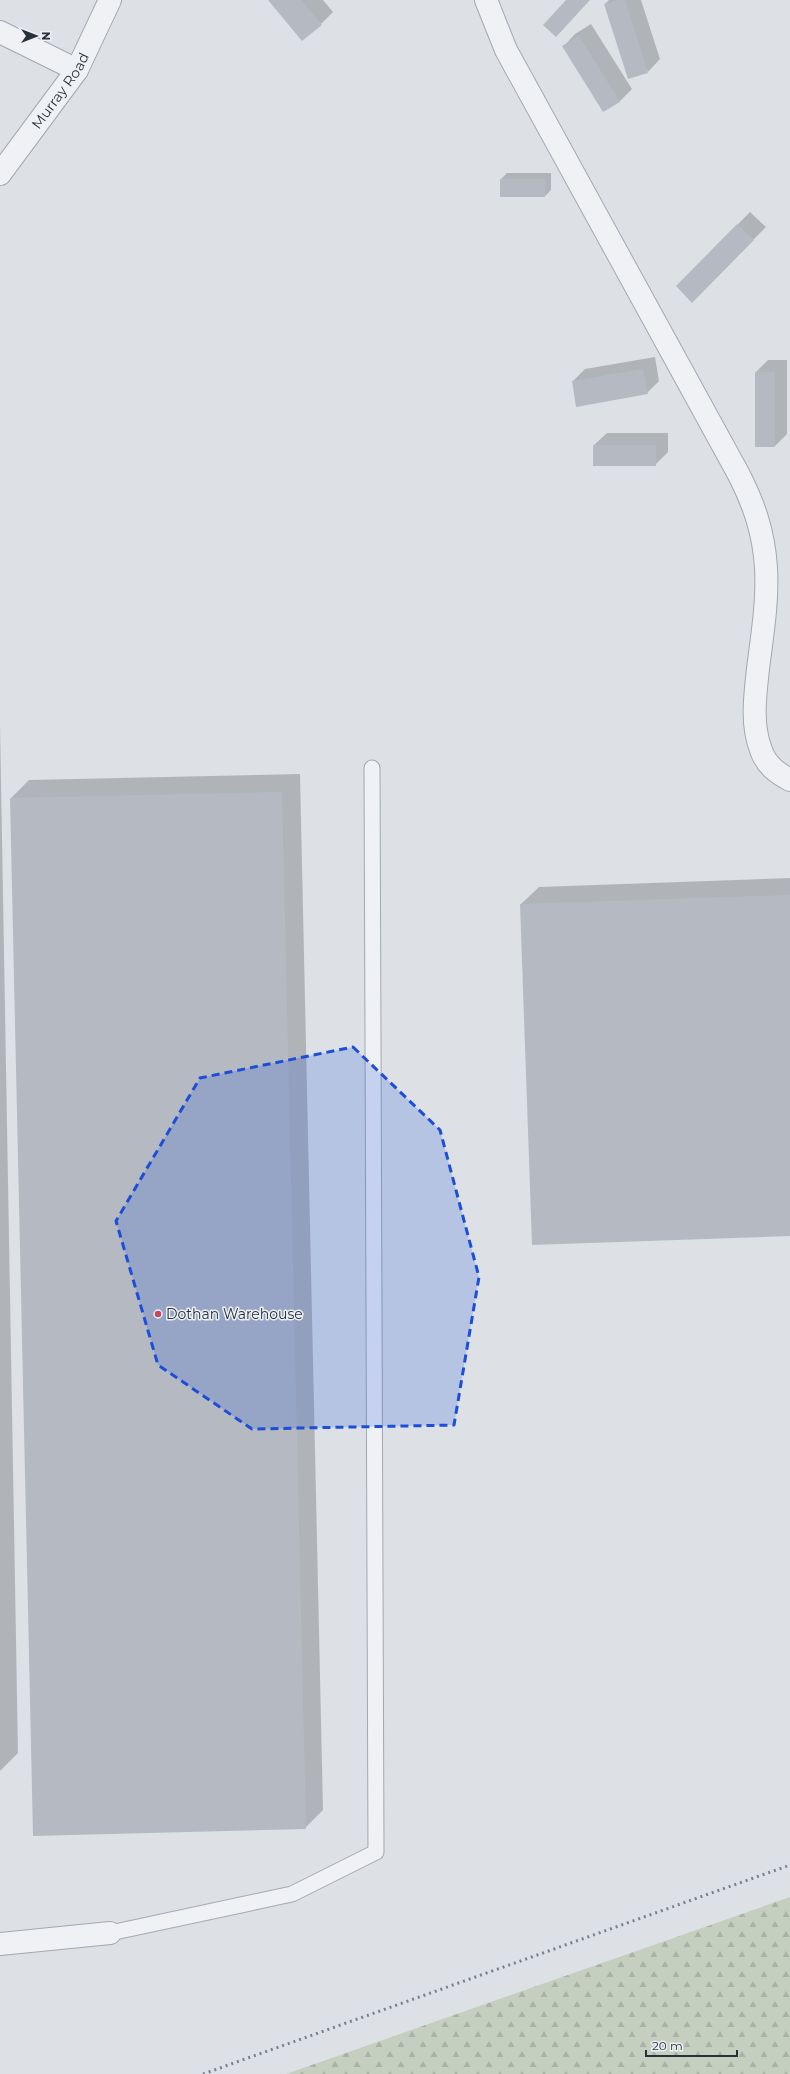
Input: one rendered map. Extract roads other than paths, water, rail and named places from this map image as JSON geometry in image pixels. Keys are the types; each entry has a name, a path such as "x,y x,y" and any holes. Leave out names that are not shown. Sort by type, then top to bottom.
{"street":[{"name":"Murray Road","path":"0,174 77,70 110,0"},
{"path":"486,0 506,50 753,503 762,535 766,569 765,608 754,702 756,731 761,751 773,770 790,780"},
{"path":"0,32 77,70"},
{"path":"0,1944 110,1933"}],"lane":[{"path":"110,1933 292,1894 376,1852 372,768"}],"railway":[{"path":"203,2074 790,1865"}],"place":[{"name":"Dothan Warehouse","path":"158,1314"}]}
